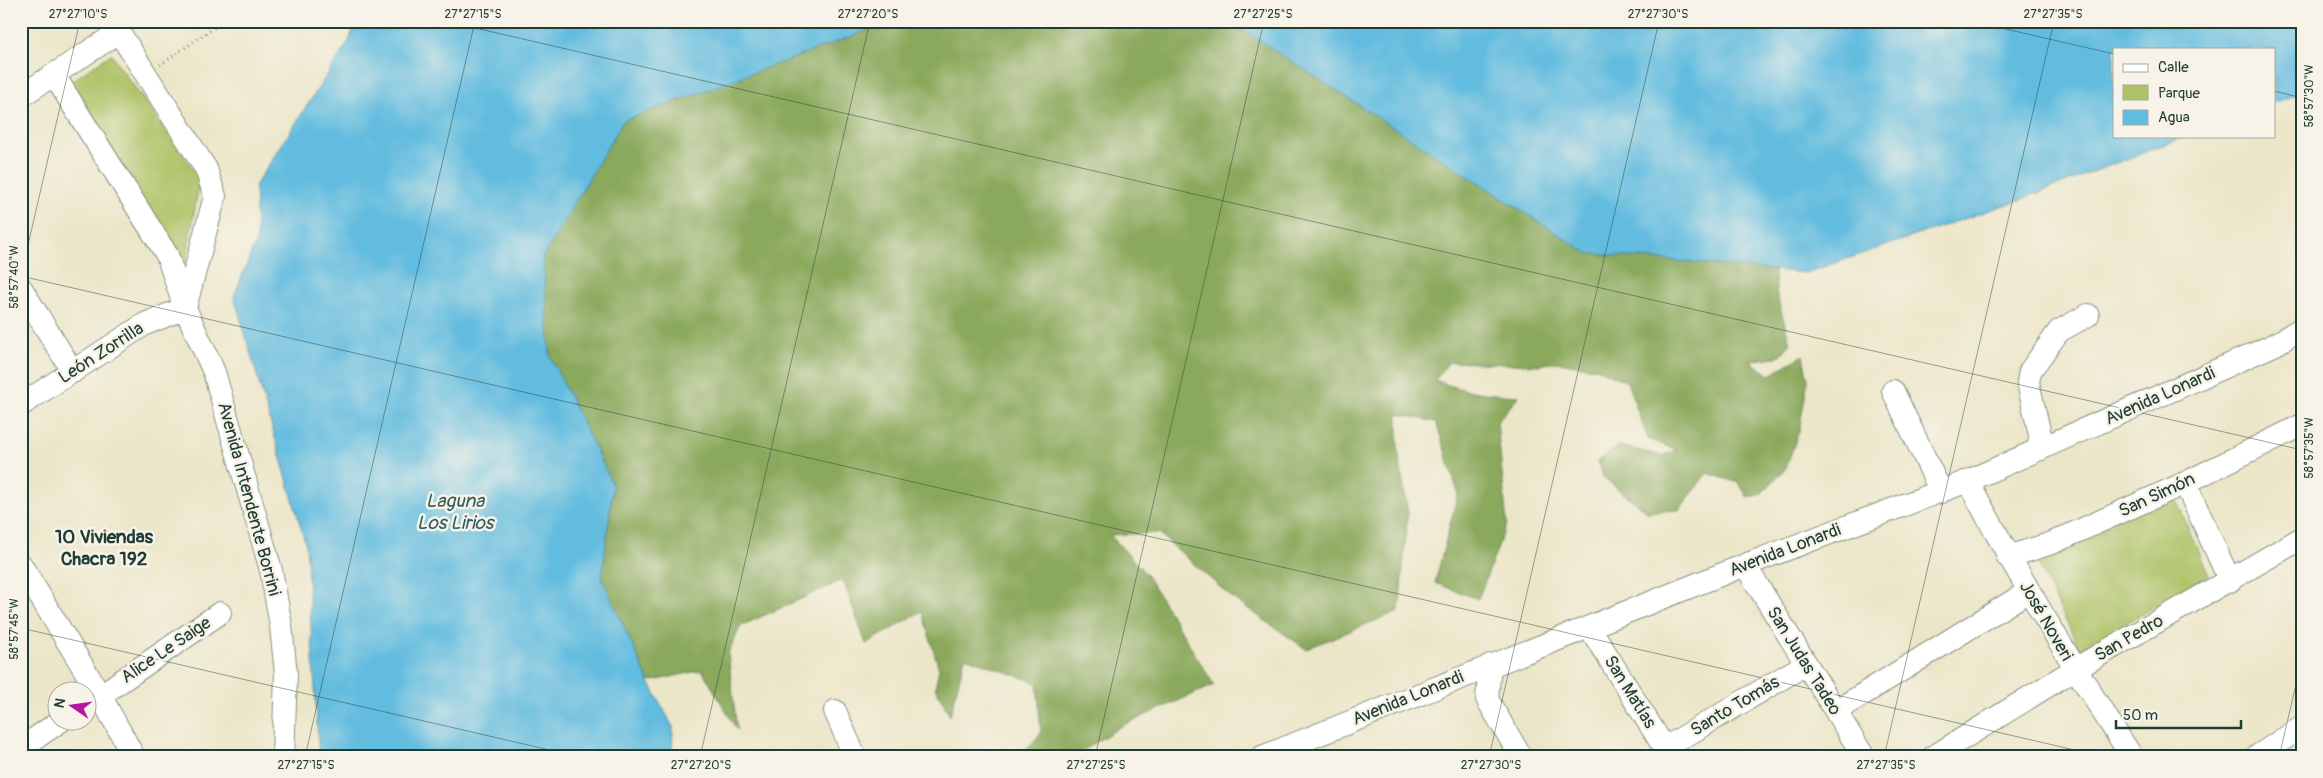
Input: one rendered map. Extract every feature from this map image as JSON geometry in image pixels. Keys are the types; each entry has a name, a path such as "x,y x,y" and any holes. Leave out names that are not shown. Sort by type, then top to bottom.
{"street":[{"path":"21,96 54,75 116,27 206,169 215,196 185,308"},
{"name":"Avenida Intendente Borrini","path":"54,75 167,255 185,308 214,372 271,570 281,626 286,674 283,757"},
{"path":"21,288 73,372"},
{"name":"León Zorrilla","path":"21,405 146,324 185,308"},
{"path":"2039,450 2040,436 2028,382 2030,371 2059,330 2088,315"},
{"name":"Avenida Lonardi","path":"1262,757 1745,565 1942,492 2276,344 2302,328"},
{"path":"1893,391 1942,492"},
{"name":"San Simón","path":"2008,557 2052,543 2300,429"},
{"name":"José Noveri","path":"1968,481 2008,557 2075,669 2132,757"},
{"path":"2185,483 2230,581"},
{"name":"San Pedro","path":"1933,757 2075,669 2302,538"},
{"path":"21,565 83,680"},
{"name":"San Judas Tadeo","path":"1745,565 1864,757"},
{"path":"1836,711 2030,591"},
{"name":"Alice Le Saige","path":"98,697 220,613"},
{"name":"San Matías","path":"1590,628 1667,752"},
{"name":"Santo Tomás","path":"1667,752 1806,664"},
{"path":"1490,665 1487,699 1521,757"},
{"path":"98,706 134,757"},
{"path":"835,711 855,757"},
{"path":"2256,757 2302,727"},
{"path":"21,748 48,730"}],"path":[{"path":"145,75 224,21"}],"green space":[{"path":"893,21 1198,21 1246,32 1587,253 1774,270 1777,296 1790,343 1781,356 1750,361 1770,375 1803,355 1808,380 1799,431 1786,468 1761,494 1748,498 1739,483 1707,473 1679,510 1647,512 1603,477 1597,461 1619,446 1662,456 1677,450 1648,439 1627,382 1599,369 1559,362 1537,365 1449,362 1435,380 1466,390 1519,396 1497,422 1507,524 1478,599 1435,583 1458,493 1436,422 1398,414 1398,450 1408,513 1399,611 1306,649 1231,597 1159,533 1110,535 1146,574 1214,685 1121,726 1073,757 1020,757 1041,733 1037,683 965,657 950,716 935,687 939,669 922,611 866,644 843,580 741,626 728,653 737,730 702,670 649,682 602,578 613,485 550,356 543,257 623,121"},
{"path":"111,54 200,179 184,271 72,81"},
{"path":"2172,491 2209,575 2080,650 2035,557"}],"water":[{"name":"Laguna Los Lirios","path":"356,21 893,21 623,121 543,257 550,356 613,485 602,578 649,682 673,727 672,757 319,757 306,545 234,296 257,239 255,186 349,41"},
{"path":"1198,21 2302,21 2302,92 2276,102 2276,48 2113,48 2113,138 2182,138 2025,198 1806,273 1587,253 1246,32"}],"district":[{"name":"10 Viviendas Chacra 192","path":"104,548"}]}
